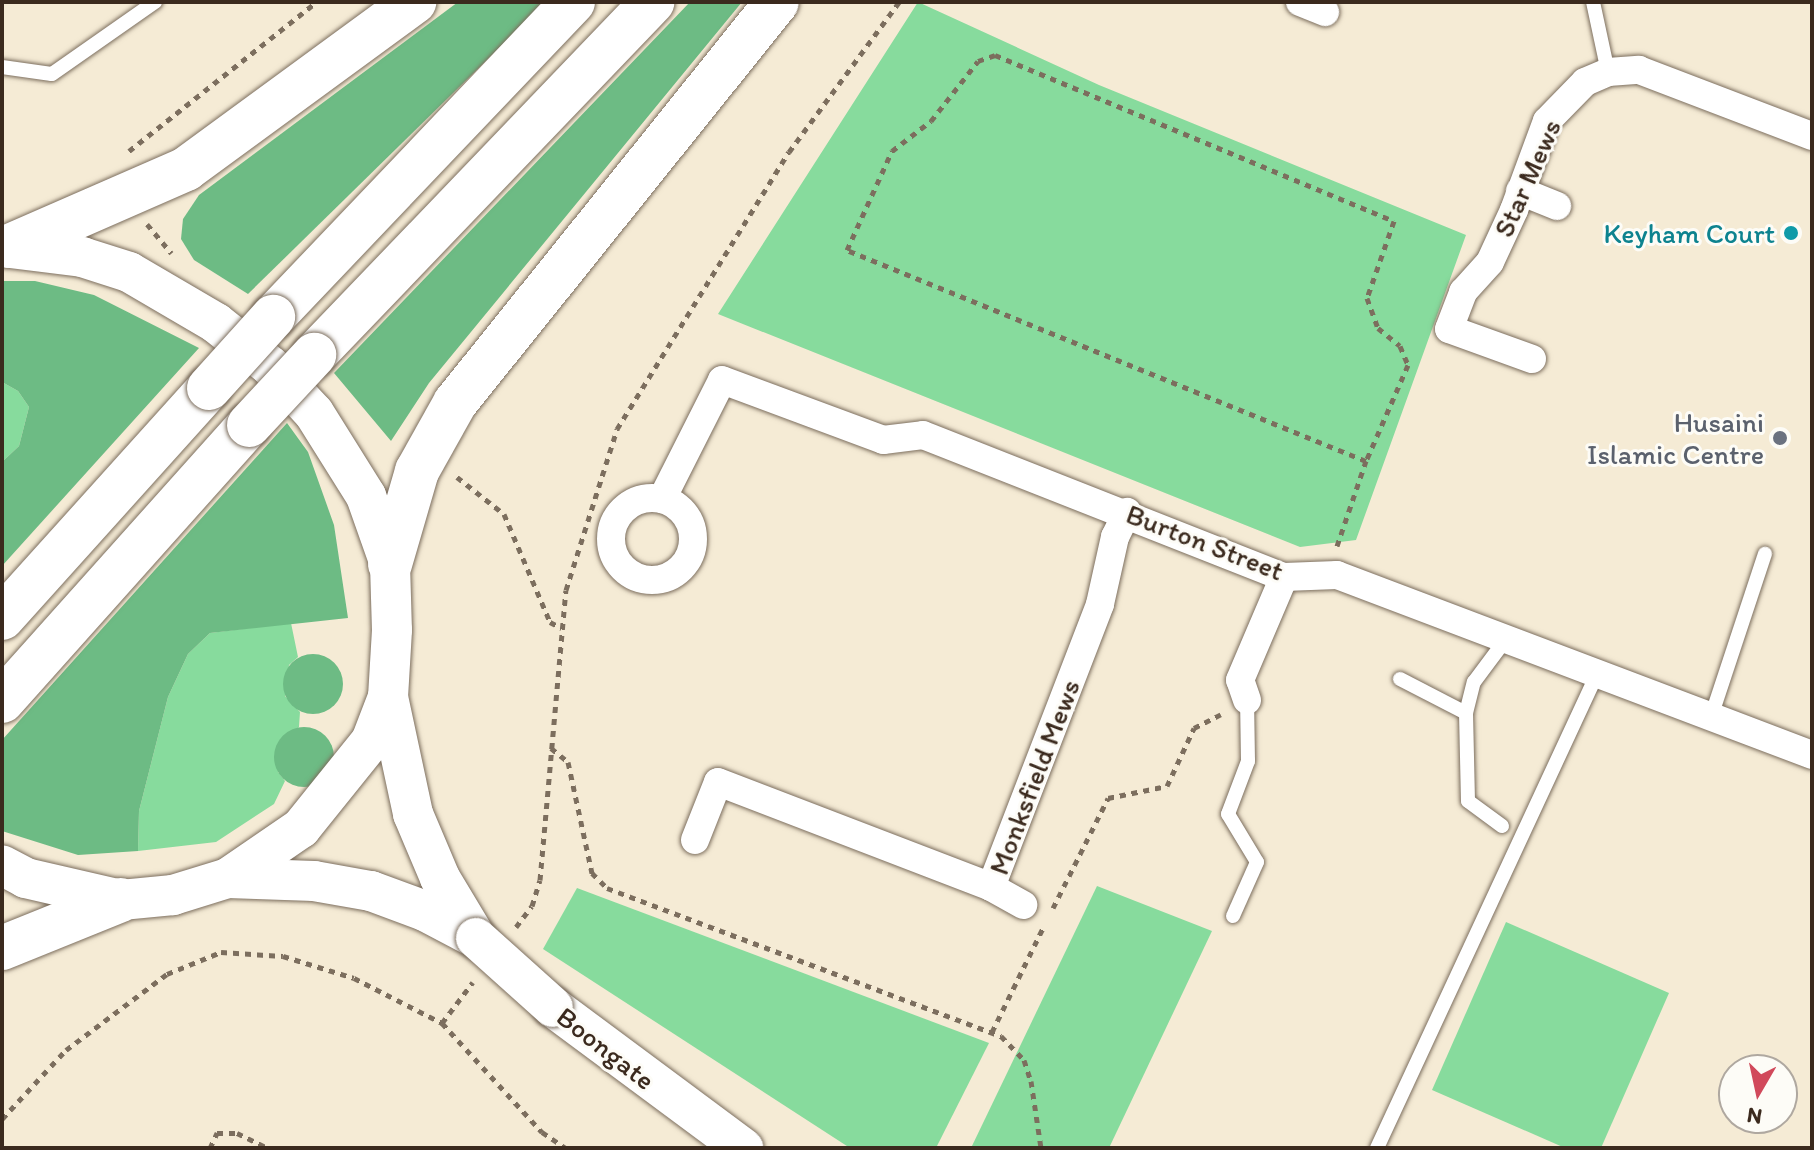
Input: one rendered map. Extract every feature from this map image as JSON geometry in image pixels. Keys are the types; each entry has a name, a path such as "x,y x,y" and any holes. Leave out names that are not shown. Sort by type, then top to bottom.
{"highway":[{"path":"6,247 186,169 414,2"},
{"path":"2,618 273,317 573,2"},
{"path":"2,701 314,355 653,2"},
{"path":"390,564 417,471 455,403 777,2"},
{"path":"2,948 121,900"}],"street":[{"path":"1608,72 1639,70 1663,76 1812,136"},
{"name":"Star Mews","path":"1532,359 1449,329 1463,292 1490,262 1547,121 1585,82 1608,72"},
{"path":"1520,191 1557,206"},
{"path":"2,865 26,878 121,900 173,895 228,878 301,828 341,785 371,741 388,697 390,564 366,496 341,452 314,413 270,366 216,323 129,272 82,257 6,247"},
{"name":"Burton Street","path":"662,499 722,380 883,440 923,435 1127,512 1284,577 1337,575 1812,755"},
{"name":"Monksfield Mews","path":"695,840 718,782 991,887 1100,604 1115,537 1127,512"},
{"path":"1247,700 1240,680 1284,577"},
{"name":"Boongate","path":"388,697 413,814 477,957"},
{"name":"Boongate","path":"228,878 314,881 371,891 425,911 477,957 553,1007 743,1148"},
{"path":"991,887 1023,905"}],"lane":[{"path":"2,67 52,74 155,2"},
{"path":"1593,2 1608,72"},
{"path":"1711,717 1765,554"},
{"path":"1502,826 1468,801 1466,713 1474,682 1506,639"},
{"path":"1377,1148 1597,674"},
{"path":"1400,679 1466,713"},
{"path":"1233,916 1257,862 1228,814 1248,761 1247,700"}],"path":[{"path":"124,154 316,2"},
{"path":"514,930 532,906 540,880 566,590 617,429 789,152 899,2"},
{"path":"1337,575 1338,536 1366,461 1408,365 1400,346 1378,328 1367,298 1394,221 995,55 978,61 931,121 892,151 847,250 1366,461"},
{"path":"448,471 504,514 550,622 562,628"},
{"path":"992,1032 1108,798 1167,786 1194,728 1247,700"},
{"path":"551,748 568,762 592,873 607,888 992,1032 1024,1060 1041,1148"},
{"path":"2,1119 79,1040 167,974 221,952 283,956 354,978 442,1023 542,1132 566,1148"},
{"path":"442,1023 477,957"},
{"path":"210,1148 217,1133 237,1133 268,1148"}],"green space":[{"path":"458,2 546,2 248,294 194,260 181,239 183,219 199,195"},
{"path":"690,2 742,2 429,383 391,441 334,373"},
{"path":"918,2 1099,85 1466,235 1356,540 1300,547 718,314"},
{"path":"2,281 35,281 94,295 199,348 2,566 2,462 19,446 29,407 18,391 2,382"},
{"path":"2,382 18,391 29,407 19,446 2,462"},
{"path":"287,423 308,452 334,525 348,618 210,633 188,654 168,697 139,811 138,851 78,855 2,831 2,740"},
{"path":"291,623 298,657 289,665 285,696 300,712 299,727 279,741 278,772 285,781 274,804 216,842 138,851 139,811 168,697 188,654 210,633"},
{"path":"313,654 335,662 343,684 335,706 313,714 291,706 283,684 291,662"},
{"path":"304,727 316,729 325,736 332,745 332,769 325,778 316,785 304,787 292,785 283,778 276,769 274,757 276,745 283,736 292,729"},
{"path":"1097,886 1212,931 1109,1148 971,1148"},
{"path":"577,888 989,1043 936,1148 850,1148 543,949"},
{"path":"1506,922 1669,993 1601,1148 1565,1148 1432,1090"}],"place":[{"name":"Keyham Court","path":"1791,233"},
{"name":"Husaini Islamic Centre","path":"1780,438"}]}
